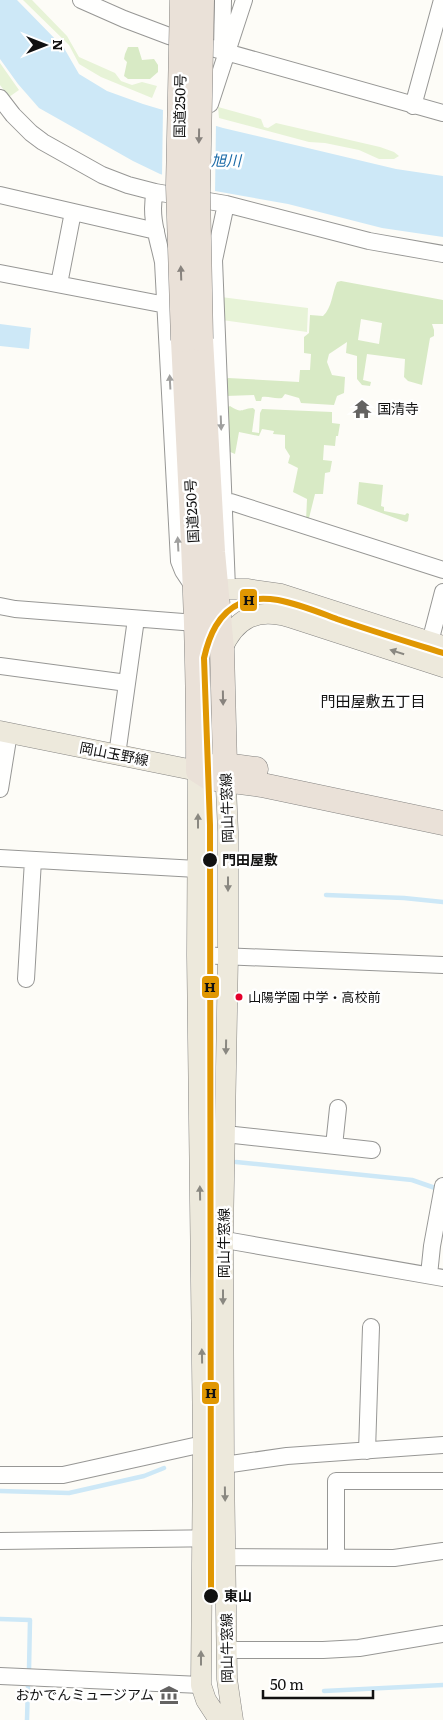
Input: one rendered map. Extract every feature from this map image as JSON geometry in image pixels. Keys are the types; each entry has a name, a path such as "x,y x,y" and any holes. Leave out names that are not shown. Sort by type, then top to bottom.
{"highway":[{"name":"国道250号","path":"182,0 178,186 213,588 222,649 226,773"},
{"name":"国道250号","path":"192,339 198,192 202,0"},
{"name":"国道250号","path":"198,771 196,623 213,588"},
{"path":"198,771 209,778 226,773 271,771 443,809"},
{"path":"226,773 262,785 443,823"}],"main road":[{"path":"213,588 258,590 281,594 436,644"},
{"path":"196,623 267,613 281,615 443,667"},
{"path":"222,649 235,629 248,617"},
{"name":"岡山玉野線","path":"4,732 198,771"},
{"name":"岡山牛窓線","path":"198,771 197,955 202,1444 201,1685 206,1700 219,1720"},
{"name":"岡山牛窓線","path":"226,773 228,955 223,1241 224,1465 227,1679 233,1720"}],"street":[{"path":"81,0 157,32 443,114"},
{"path":"223,0 224,50"},
{"path":"210,104 224,50 244,0"},
{"path":"413,106 442,0"},
{"path":"0,98 7,113 37,138 86,166 128,185 155,192 226,204 369,241 443,254"},
{"path":"155,192 152,204 163,262 179,561 183,571 213,588 224,502 214,260 226,204"},
{"path":"0,195 156,231"},
{"path":"59,284 73,212"},
{"path":"0,273 166,305 215,304"},
{"path":"224,502 231,502 443,570"},
{"path":"436,644 443,592"},
{"path":"0,606 15,609 196,623"},
{"path":"117,755 136,619"},
{"path":"0,666 127,683"},
{"path":"0,788 4,732"},
{"path":"0,858 197,868"},
{"path":"26,979 33,860"},
{"path":"197,955 443,965"},
{"path":"334,1146 338,1108"},
{"path":"199,1134 225,1134 372,1150"},
{"path":"200,1241 231,1241 436,1277 432,1246 443,1186"},
{"path":"367,1446 371,1328"},
{"path":"0,1475 64,1475 202,1444"},
{"path":"224,1465 367,1446 443,1444"},
{"path":"336,1558 336,1481 443,1481"},
{"path":"0,1541 225,1547 336,1558 394,1558 443,1551"},
{"path":"227,1650 359,1648 443,1634"},
{"path":"0,1676 201,1685"}],"green space":[{"path":"23,0 32,0 67,36 79,57 115,73 121,81 132,85 142,82 157,86 152,98 101,77 79,64 69,45"},
{"path":"128,47 138,47 142,60 154,59 158,65 158,72 150,79 128,79 124,76 127,62 124,59"},
{"path":"0,63 19,90 9,97 0,85"},
{"path":"218,107 261,119 264,127 268,128 276,123 380,147 399,156 394,159 379,159 359,150 325,143 309,142 219,118"},
{"path":"341,281 443,300 443,324 432,324 434,336 430,338 422,385 408,381 404,377 405,359 367,354 363,380 371,382 370,386 362,385 357,379 357,356 346,353 347,342 329,354 327,362 332,375 345,377 344,393 337,396 334,405 301,403 299,398 285,394 282,398 262,397 261,401 256,401 254,395 226,396 225,381 228,378 299,382 300,370 310,370 311,354 304,353 304,337 309,333 310,315 323,316 326,313 337,282","holes":["361,319 382,323 379,344 358,340"]},
{"path":"221,297 308,308 307,332 222,320"},
{"path":"228,407 240,410 253,408 255,410 252,432 259,433 262,409 332,412 332,423 340,424 338,436 336,436 335,446 324,445 323,460 332,461 330,472 325,473 323,494 315,494 308,522 306,521 307,499 293,492 298,468 288,463 290,456 285,448 285,435 273,434 274,431 262,429 259,436 239,432 235,454 228,451"},
{"path":"359,482 383,485 381,506 384,507 384,511 405,515 407,513 409,514 408,521 406,522 357,504"}],"water":[{"name":"旭川","path":"0,0 17,0 64,48 79,74 107,91 223,128 396,169 443,176 443,237 382,228 288,204 215,191 160,174 133,161 39,108 18,84 0,59"},
{"path":"0,324 31,328 29,349 0,346"}],"pier":[{"path":"163,108 216,123 215,193 162,177"}],"waterway":[{"path":"326,895 404,898 443,902"},
{"path":"236,1162 412,1180 438,1189"},
{"path":"0,1491 69,1493 144,1476 164,1468"},
{"path":"0,1619 30,1620 29,1670"},
{"path":"27,1720 28,1684"},
{"path":"324,1691 443,1685"}],"transit line":[{"name":"H","path":"211,1596 210,825 204,658 212,634 226,613 233,607 254,599 278,600 301,606 443,653"}],"place":[{"name":"国清寺","path":"362,409"},
{"name":"門田屋敷","path":"210,860"},
{"name":"山陽学園 中学・高校前","path":"239,997"},
{"name":"東山","path":"211,1596"},
{"name":"おかでんミュージアム","path":"169,1695"}],"district":[{"name":"門田屋敷五丁目","path":"373,702"}]}
